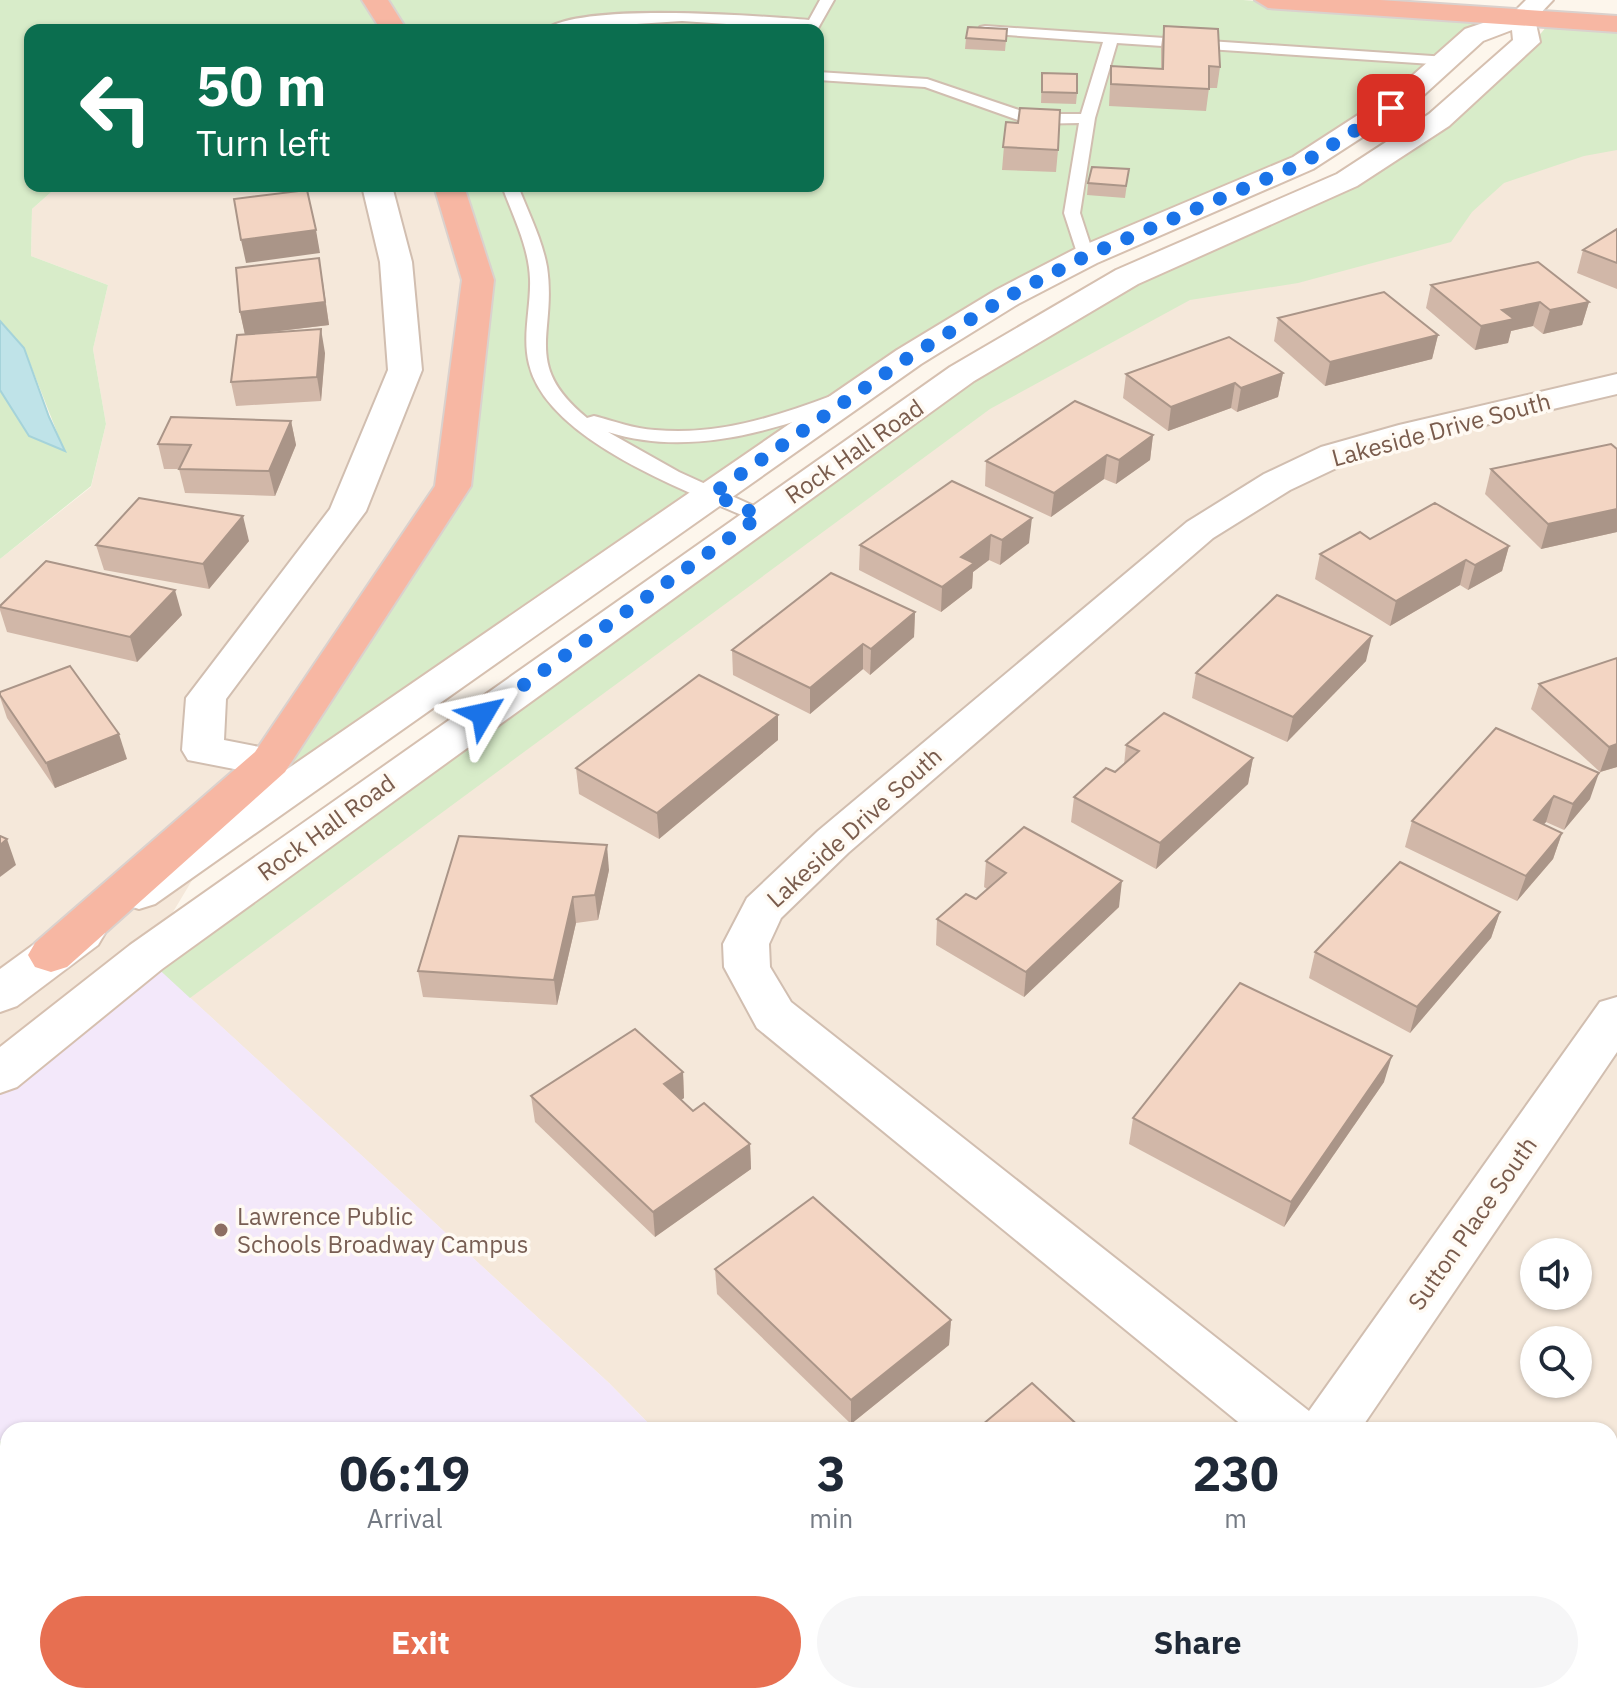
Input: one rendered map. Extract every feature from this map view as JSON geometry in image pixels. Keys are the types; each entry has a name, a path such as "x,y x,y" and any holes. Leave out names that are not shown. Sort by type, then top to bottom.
{"highway":[{"path":"375,0 390,24"},
{"path":"1268,0 1531,9 1617,24"},
{"path":"1603,0 1617,1"},
{"path":"51,955 270,762 453,486 478,280 451,192"}],"main road":[{"name":"Rock Hall Road","path":"0,994 51,955 859,391 1007,297 1086,256 1303,163 1391,108 1474,35 1531,9"},
{"name":"Rock Hall Road","path":"0,1074 146,957 962,374 1054,317 1127,277 1347,180 1386,155 1469,97 1527,42 1531,9"},
{"path":"270,762 203,750 206,698 348,511 405,370 396,262 378,192"},
{"name":"Lakeside Drive South","path":"1280,1422 774,1015 747,967 746,944 763,909 833,842 1129,587 1200,530 1277,482 1334,455 1411,432 1617,384"},
{"name":"Sutton Place South","path":"1334,1422 1617,1015"}],"lane":[{"path":"813,24 827,0"},
{"path":"577,24 597,19 674,16 774,24"},
{"path":"985,30 1447,61"},
{"path":"1086,256 1072,213 1087,118 1111,38"},
{"path":"824,76 927,83 1029,119 1087,118"},
{"path":"512,192 538,268 535,335 541,377 557,401 592,432 760,516"},
{"path":"557,401 579,416 604,426 658,435 696,435 779,423 859,391"}],"shaded area":[{"path":"1552,20 1617,24 1617,1422 647,1422 609,1383 151,962 1054,322 1409,148 1528,49"},
{"path":"51,192 448,192 469,282 442,491 269,752 146,957 0,1077 0,559 91,487 106,424 93,349 108,285 31,256 32,209"},
{"name":"Lawrence Public Schools Broadway Campus","path":"146,957 609,1383 647,1422 0,1422 0,1077"}],"green space":[{"path":"0,0 1243,0 1504,19 1405,97 1292,162 1036,274 215,842 442,491 469,282 448,192 824,192 824,24 24,24 24,192 51,192 32,209 31,256 108,285 93,349 106,424 91,486 0,559 0,390 29,436 64,450 24,348 0,321"},
{"path":"1552,20 1617,24 1617,150 1584,156 1504,183 1472,212 1451,242 1298,283 1190,300 990,409 190,998 151,962 1054,322 1409,148 1528,49"}],"water":[{"path":"0,321 24,348 65,451 29,436 0,390"}],"building":[{"path":"1164,26 1218,29 1220,67 1209,66 1209,89 1111,84 1111,66 1163,69"},
{"path":"968,27 1007,29 1006,41 966,38"},
{"path":"1042,73 1077,74 1077,93 1042,92"},
{"path":"1020,108 1060,110 1058,150 1003,147 1006,122 1018,123"},
{"path":"1092,167 1129,169 1126,186 1088,183"},
{"path":"307,192 316,230 241,240 234,199"},
{"path":"1617,229 1617,263 1583,250"},
{"path":"319,258 325,302 240,312 236,268"},
{"path":"1538,262 1589,302 1550,310 1540,302 1502,310 1514,319 1481,326 1431,285"},
{"path":"1384,292 1438,335 1330,362 1278,318"},
{"path":"321,329 317,377 231,382 237,335"},
{"path":"1229,337 1283,373 1241,388 1235,383 1171,407 1126,374"},
{"path":"1075,401 1153,435 1119,460 1107,455 1054,493 986,461"},
{"path":"171,417 291,421 269,471 179,469 191,445 158,444"},
{"path":"1611,444 1617,449 1617,509 1548,524 1491,469"},
{"path":"952,481 1032,518 1002,540 991,535 961,557 974,563 942,587 860,545"},
{"path":"139,498 243,516 203,564 96,545"},
{"path":"1435,503 1509,546 1475,565 1466,560 1396,601 1320,554 1360,532 1370,539"},
{"path":"46,561 175,590 130,637 0,607"},
{"path":"831,573 915,612 871,649 863,644 810,688 732,650"},
{"path":"1277,595 1372,636 1293,717 1196,673"},
{"path":"1617,658 1617,744 1609,747 1539,684"},
{"path":"70,666 119,734 46,763 0,692"},
{"path":"699,675 778,715 657,813 576,768"},
{"path":"1164,713 1253,758 1160,843 1074,797 1106,768 1115,772 1139,751 1126,745"},
{"path":"1496,728 1599,773 1573,804 1554,796 1534,820 1562,833 1526,876 1412,821"},
{"path":"1024,827 1122,881 1026,972 937,919 966,894 976,899 1006,873 986,861"},
{"path":"459,836 607,845 595,895 573,897 554,980 418,971"},
{"path":"1400,862 1500,912 1417,1007 1315,952"},
{"path":"1240,983 1392,1056 1291,1202 1133,1118"},
{"path":"635,1029 683,1072 664,1084 693,1111 704,1103 750,1144 653,1212 531,1096"},
{"path":"813,1197 951,1320 851,1400 715,1269"},
{"path":"1032,1383 1074,1422 986,1422"}],"place":[{"name":"Lawrence Public Schools Broadway Campus","path":"221,1230"}],"route":[{"path":"483,714 760,516 712,494 909,357 1007,297 1086,256 1303,163 1391,108"}]}
